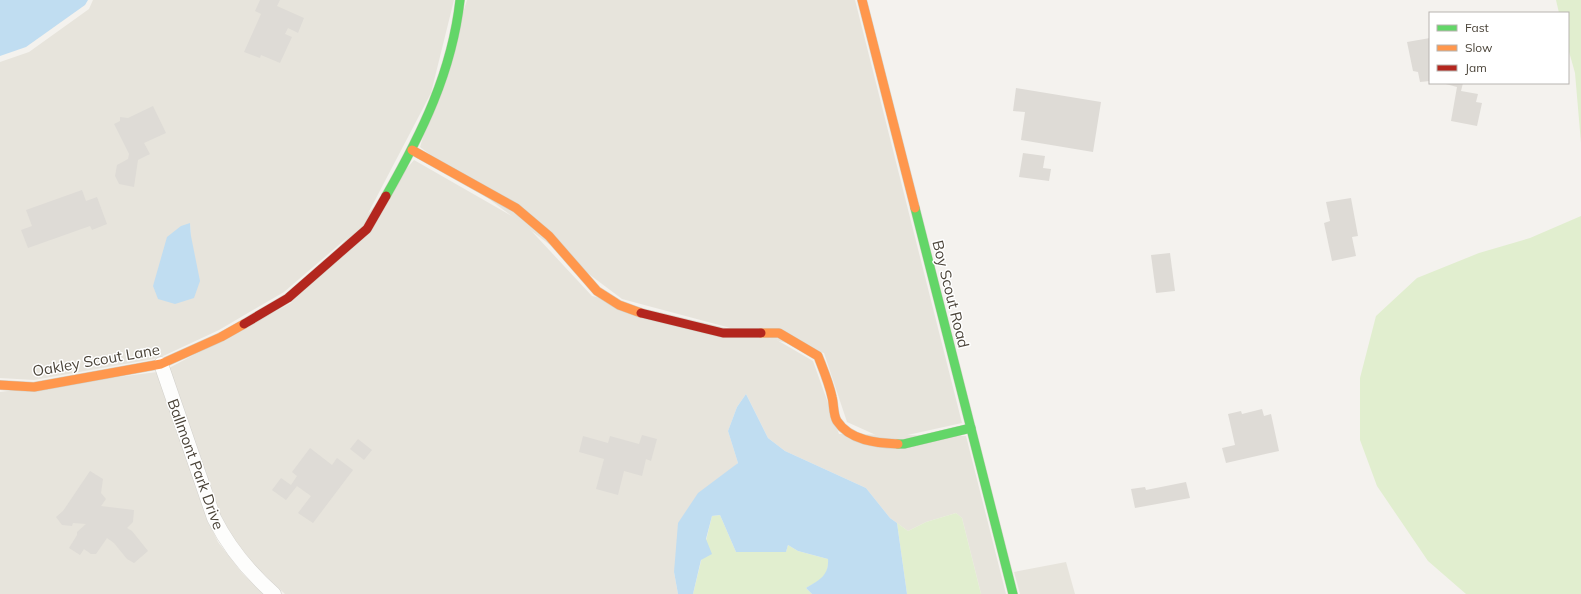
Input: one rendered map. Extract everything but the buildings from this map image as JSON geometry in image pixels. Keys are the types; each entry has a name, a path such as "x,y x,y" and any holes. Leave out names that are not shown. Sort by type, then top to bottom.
{"street":[{"name":"Oakley Scout Lane","path":"0,386 34,387 161,364 222,337 288,298 366,229 412,150 437,96 457,26 460,0"},
{"name":"Boy Scout Road","path":"862,0 1013,594"},
{"path":"412,150 516,208 549,236 596,291 620,305 644,314 723,333 779,332 818,356 832,396 836,420 843,428 858,438 877,444 904,444 971,428"},
{"name":"Ballmont Park Drive","path":"161,364 214,518 223,537 246,567 274,594"}],"shaded area":[{"path":"93,0 454,0 431,93 362,225 284,292 219,330 159,358 34,380 0,378 0,62 29,52 89,9","holes":["190,223 191,236 153,286"]},
{"path":"467,0 855,0 962,423 903,436 878,436 847,422 824,353 622,299 420,147"},
{"path":"414,160 524,223 592,296 777,340 813,361 839,434 966,436 1006,594 981,594 962,518 956,513 926,522 908,531 890,518 866,488 785,451 768,438 746,394 737,407 728,431 738,463 727,473 674,572 678,594 285,594 251,562 228,532 220,515 169,368 291,303"},
{"path":"157,372 208,521 218,542 242,573 263,594 0,594 0,392"},
{"path":"1066,562 1075,594 1020,594 1014,572"}],"green space":[{"path":"1556,0 1581,0 1581,143 1575,73 1569,52 1569,12 1559,12"},
{"path":"1581,216 1581,594 1466,594 1428,561 1377,486 1360,440 1360,378 1376,316 1417,278 1479,253 1530,238"},
{"path":"956,513 962,518 981,594 907,594 897,523 908,531 926,522"},
{"path":"720,515 736,552 786,552 788,545 798,551 828,559 827,570 823,578 806,588 812,594 693,594 712,516"}],"water":[{"path":"0,0 88,0 85,5 26,47 0,56"},
{"path":"190,223 191,236 200,281 194,298 175,304 158,299 153,286 167,237 181,226"},
{"path":"746,394 768,438 785,451 866,488 890,518 897,523 907,594 812,594 806,588 819,580 825,574 828,559 798,551 788,545 786,552 736,552 720,515 712,516 706,539 712,554 701,560 693,594 678,594 674,572 678,523 698,493 738,463 728,431 737,407"}],"traffic: fast":[{"path":"386,196 412,149 434,101 450,52 460,0"},
{"path":"915,208 1013,594"},
{"path":"898,444 904,444 971,428"}],"traffic: slow":[{"path":"862,0 915,208"},
{"path":"412,150 516,208 549,236 597,291 619,305 641,313"},
{"path":"0,385 34,387 161,364 221,337 244,324"},
{"path":"761,333 779,333 818,356 831,392 834,413 842,428 864,440 898,444"}],"traffic: jam":[{"path":"244,324 288,298 367,229 386,196"},
{"path":"641,313 723,333 761,333"}]}
